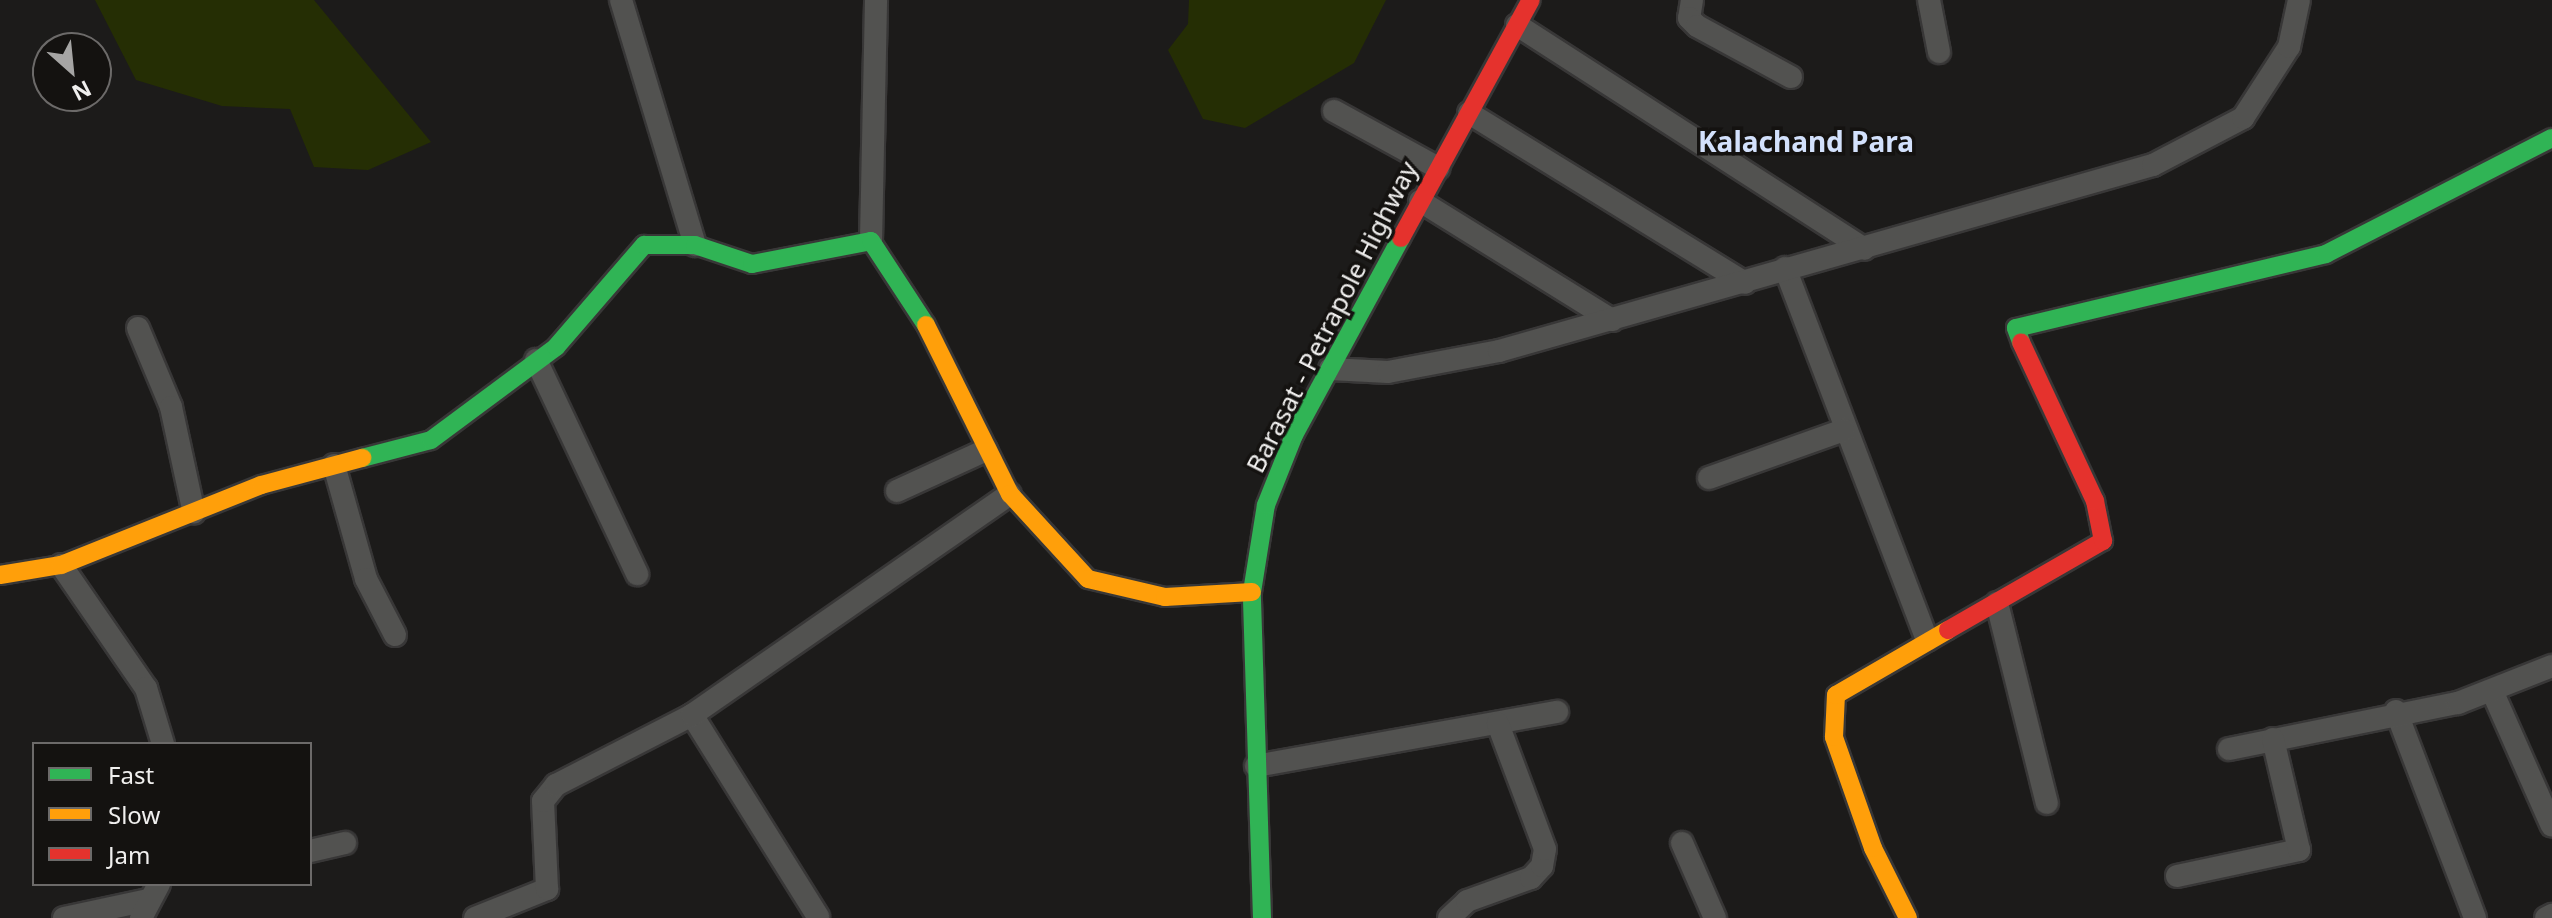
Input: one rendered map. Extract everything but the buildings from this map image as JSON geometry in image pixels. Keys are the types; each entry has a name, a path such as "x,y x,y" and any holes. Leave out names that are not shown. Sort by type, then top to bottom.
{"main road":[{"name":"Barasat - Petrapole Highway","path":"1262,918 1252,592 1257,541 1277,473 1420,201 1531,0"},
{"path":"1908,918 1873,848 1834,737 1836,695 2103,541 2095,501 2037,390 2016,328 2326,254 2552,138"},
{"path":"0,575 61,565 194,513 334,465 431,440 536,360 644,245 695,245 752,264 871,241 906,285 1010,494 1088,579 1165,597 1252,592"}],"street":[{"path":"621,0 695,245"},
{"path":"871,241 876,0"},
{"path":"1692,0 1689,18 1697,26 1791,77"},
{"path":"1929,0 1939,52"},
{"path":"1330,369 1372,374 1435,364 1612,320 1745,283 1785,268 1864,249 2120,176 2232,127 2289,47 2299,0"},
{"path":"1517,25 1864,249"},
{"path":"1334,111 1438,168"},
{"path":"1469,113 1745,283"},
{"path":"1420,201 1612,320"},
{"path":"1785,268 1844,430 1927,640"},
{"path":"138,328 171,407 194,513"},
{"path":"536,360 637,574"},
{"path":"1709,478 1844,430"},
{"path":"897,491 986,450"},
{"path":"334,465 366,579 395,635"},
{"path":"475,918 510,912 547,889 543,801 556,785 692,715 1010,494"},
{"path":"61,565 146,688 162,742"},
{"path":"1997,603 2047,803"},
{"path":"2229,749 2396,711 2493,693 2552,666"},
{"path":"2493,693 2552,826"},
{"path":"2396,711 2475,918"},
{"path":"1256,766 1557,712"},
{"path":"692,715 818,917"},
{"path":"1449,918 1467,901 1531,878 1542,866 1545,849 1498,724"},
{"path":"2177,876 2299,850 2273,739"},
{"path":"312,851 345,843"},
{"path":"1682,843 1715,918"},
{"path":"64,918 155,895"},
{"path":"2546,918 2552,915"}],"green space":[{"path":"95,0 314,0 431,142 368,170 314,167 290,109 222,106 136,80"},
{"path":"1189,0 1386,0 1354,63 1245,128 1203,119 1168,50 1188,24"}],"traffic: fast":[{"path":"2021,342 2016,328 2326,254 2552,138"},
{"path":"1262,918 1252,592 1266,505 1294,435 1401,238"},
{"path":"362,458 431,440 556,347 644,245 695,245 752,264 871,241 926,325"}],"traffic: slow":[{"path":"926,325 1010,494 1088,579 1165,597 1252,592"},
{"path":"0,575 61,565 261,485 362,458"},
{"path":"1908,918 1873,848 1834,737 1836,695 1948,630"}],"traffic: jam":[{"path":"1401,238 1531,0"},
{"path":"1948,630 2103,541 2095,501 2021,342"}],"district":[{"name":"Kalachand Para","path":"1806,141"}]}
